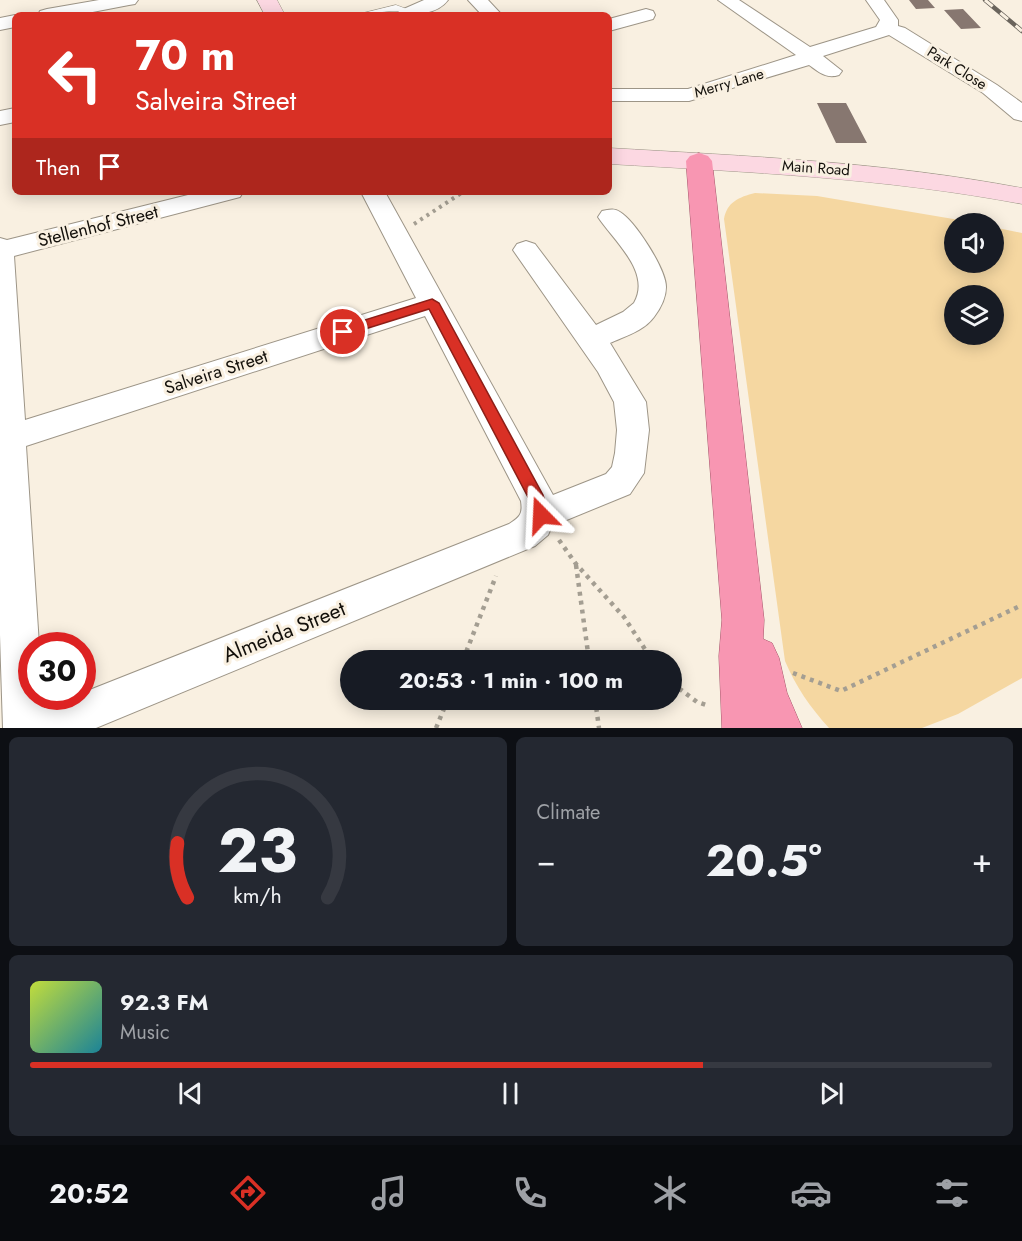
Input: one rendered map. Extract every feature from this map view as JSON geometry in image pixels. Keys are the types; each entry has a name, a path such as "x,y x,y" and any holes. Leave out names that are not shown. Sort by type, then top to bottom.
{"highway":[{"path":"700,172 743,620 741,656 745,728"},
{"path":"743,620 758,660 765,697 778,728"}],"main road":[{"name":"Main Road","path":"612,157 700,172 935,199 1022,216"},
{"name":"Main Road","path":"612,176 700,172 877,172 956,183 1022,196"}],"street":[{"path":"63,12 129,0"},
{"path":"416,12 439,0"},
{"path":"477,0 490,12"},
{"path":"727,0 831,71"},
{"path":"875,0 889,20 887,29"},
{"path":"612,24 646,15"},
{"name":"Merry Lane","path":"612,95 689,95 801,61 809,56 879,34 887,29"},
{"name":"Park Close","path":"887,29 898,32 990,89 1022,114"},
{"name":"Stellenhof Street","path":"0,250 219,195"},
{"path":"375,195 538,500 532,525"},
{"path":"591,339 632,320 644,310 652,286 648,266 640,252 611,217"},
{"path":"0,250 5,439 24,728"},
{"name":"Almeida Street","path":"46,728 532,525 618,484 627,473 633,430 630,402 609,364 526,250"},
{"name":"Salveira Street","path":"5,439 432,303"}],"lane":[{"path":"375,12 396,8 407,12"}],"path":[{"path":"396,236 459,195"},
{"path":"467,650 493,581 532,525 576,564 624,617 645,650"},
{"path":"576,564 588,650"},
{"path":"758,660 841,691 1022,605"},
{"path":"436,728 443,710"},
{"path":"597,710 599,728"}],"shaded area":[{"path":"755,193 817,196 944,217 944,273 1004,273 1004,229 1022,233 1022,678 958,714 922,728 829,728 804,696 785,661 724,219 731,204"}],"building":[{"path":"909,0 928,0 935,8 916,9"},
{"path":"963,9 981,28 961,29 944,10"},
{"path":"817,103 846,103 867,143 836,143"}],"railway":[{"path":"985,0 1022,31"}],"route":[{"path":"343,332 432,303 538,500 541,515"}]}
